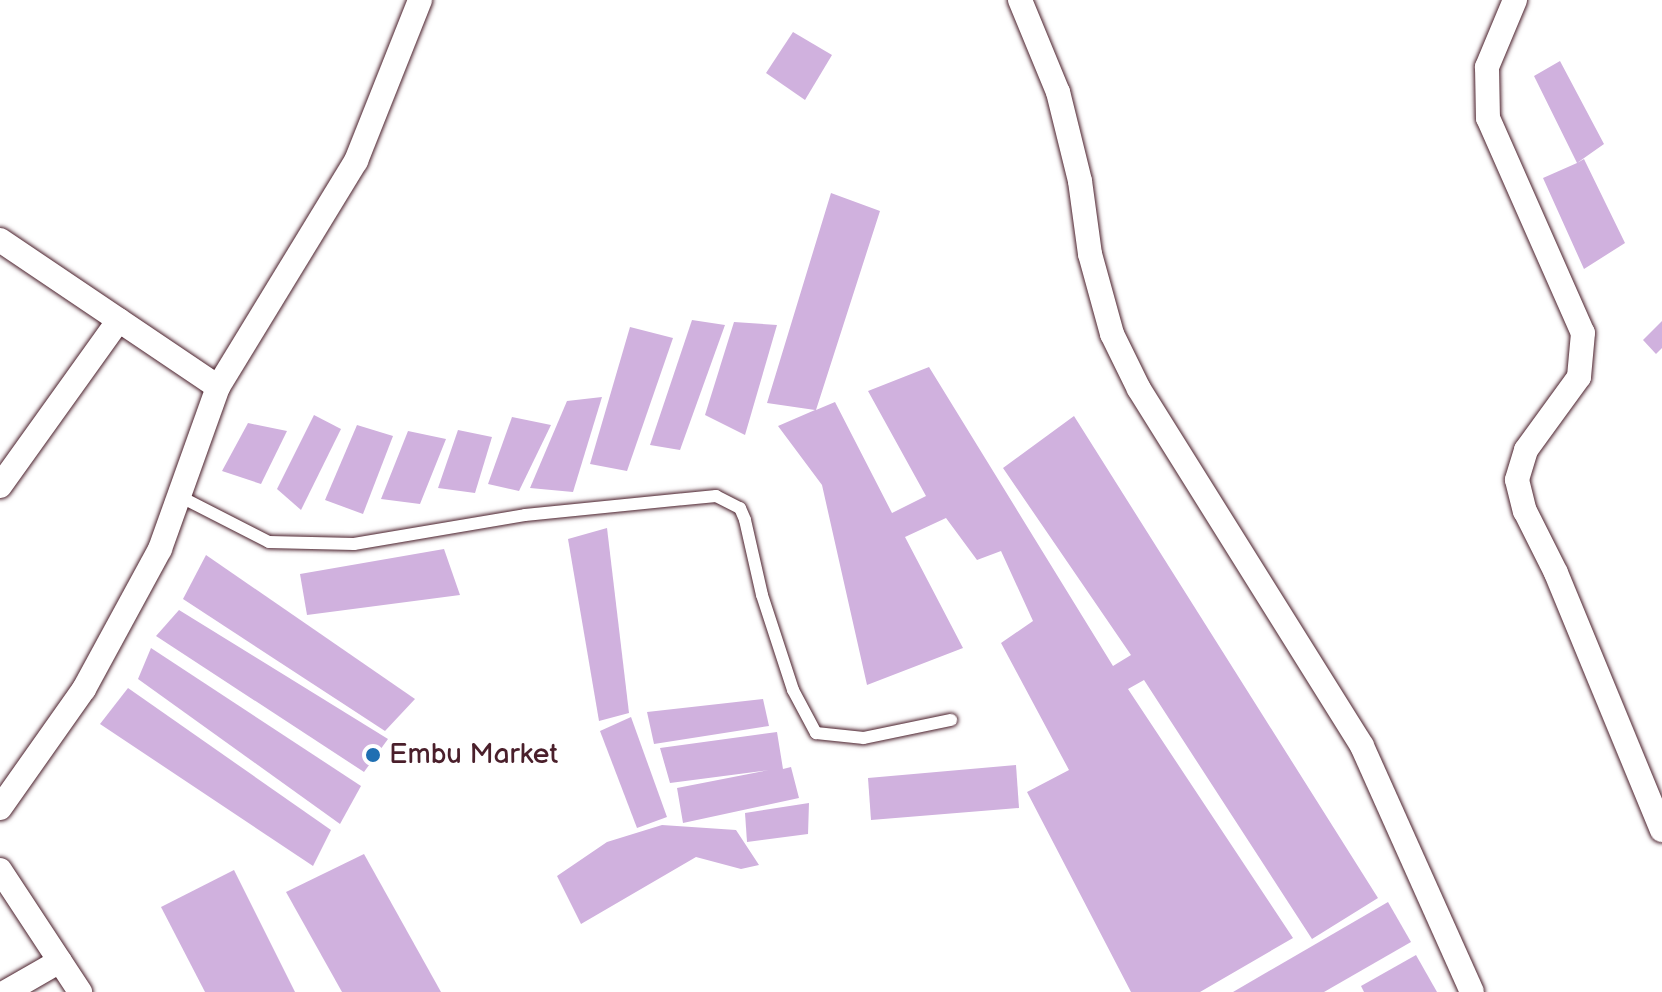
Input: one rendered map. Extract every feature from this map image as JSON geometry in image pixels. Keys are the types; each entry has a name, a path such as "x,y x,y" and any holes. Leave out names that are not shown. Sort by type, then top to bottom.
{"street":[{"path":"0,808 84,689 160,549 218,387 356,161 420,0"},
{"path":"1020,0 1058,92 1080,181 1090,254 1112,334 1139,389 1362,746 1472,992"},
{"path":"1515,0 1487,67 1488,118 1583,333 1579,377 1526,450 1517,480 1525,511 1556,573 1662,830"},
{"path":"0,240 218,387"},
{"path":"0,486 119,320"},
{"path":"0,870 80,992"},
{"path":"6,992 60,961"}],"lane":[{"path":"179,496 269,542 354,544 525,515 716,496 740,508 788,676 816,733 864,738 951,720"}],"building":[{"path":"793,32 832,55 805,100 766,73"},
{"path":"1560,61 1604,144 1577,163 1534,76"},
{"path":"1584,159 1625,243 1584,269 1543,178"},
{"path":"831,193 880,211 816,410 835,402 892,513 926,496 868,391 929,367 1113,666 1131,655 1003,468 1074,416 1378,898 1312,939 1144,680 1128,689 1293,938 1200,992 1131,992 1027,792 1069,770 1001,643 1033,621 1001,551 977,560 946,518 905,537 963,648 867,685 822,485 778,426 815,410 767,403"},
{"path":"692,320 725,325 680,450 650,445"},
{"path":"1662,321 1662,348 1656,354 1643,340"},
{"path":"734,322 777,325 745,435 705,415"},
{"path":"630,327 673,338 627,471 590,464"},
{"path":"602,397 573,492 530,488 567,401"},
{"path":"314,415 341,429 301,510 277,489"},
{"path":"512,417 551,425 519,491 488,484"},
{"path":"248,423 287,431 261,484 222,471"},
{"path":"357,425 393,436 363,514 325,500"},
{"path":"458,430 492,437 475,493 438,488"},
{"path":"408,431 446,439 420,504 381,499"},
{"path":"607,528 629,713 599,721 568,539"},
{"path":"444,549 460,595 307,615 300,574"},
{"path":"206,555 415,699 385,731 183,599"},
{"path":"179,610 388,739 364,772 156,636"},
{"path":"151,648 361,786 340,824 138,679"},
{"path":"128,688 331,830 313,866 100,724"},
{"path":"763,699 769,726 654,744 647,712"},
{"path":"631,717 667,817 637,828 600,731"},
{"path":"777,732 783,769 791,767 799,798 683,823 677,788 769,770 670,783 660,748"},
{"path":"1016,765 1019,808 871,820 868,778"},
{"path":"809,803 808,834 747,842 745,813"},
{"path":"662,825 736,830 759,865 741,869 696,857 581,924 557,876 607,842"},
{"path":"364,854 441,992 342,992 286,892"},
{"path":"234,870 295,992 205,992 161,907"},
{"path":"1388,902 1411,942 1324,992 1233,992"},
{"path":"1416,955 1437,992 1364,992 1361,986"}],"place":[{"name":"Embu Market","path":"373,755"}]}
